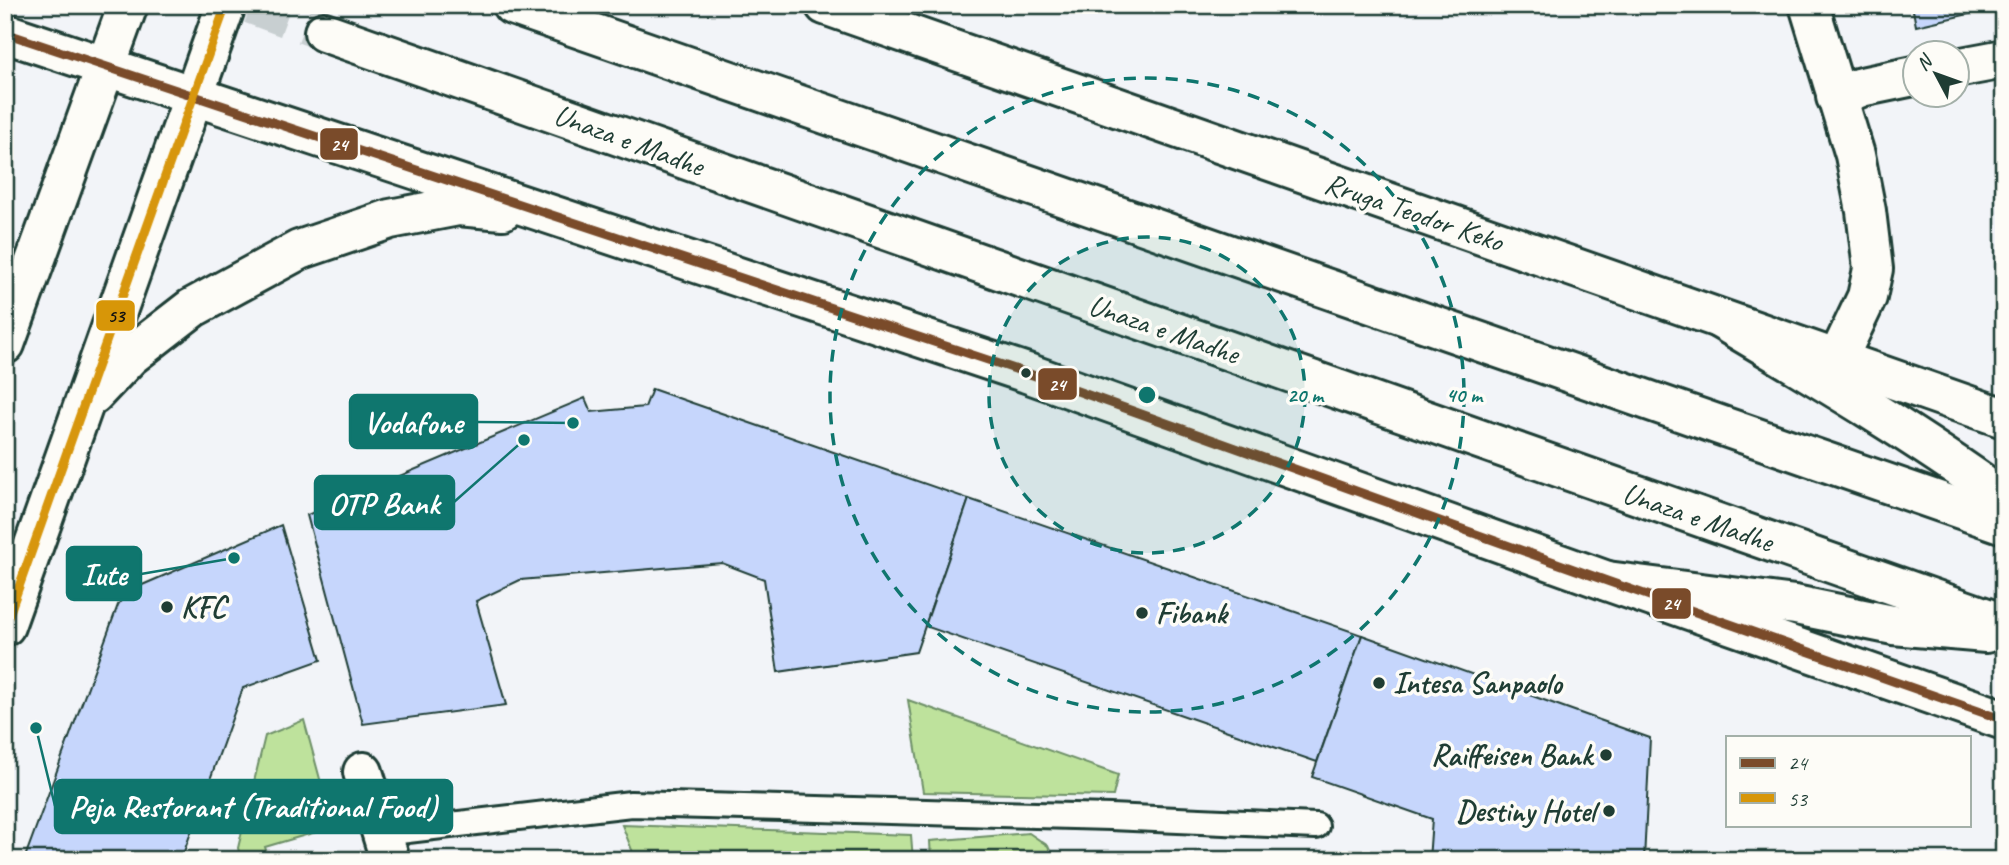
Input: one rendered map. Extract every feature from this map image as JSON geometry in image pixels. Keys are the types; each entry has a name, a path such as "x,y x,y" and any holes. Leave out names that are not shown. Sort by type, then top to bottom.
{"main road":[{"path":"5,626 226,5"},
{"path":"512,5 2004,524"},
{"name":"Rruga Teodor Keko","path":"825,5 2004,418"},
{"path":"1810,5 1855,155 1866,211 1873,269 1867,297 1837,360"},
{"name":"Unaza e Madhe","path":"324,32 2004,624"},
{"path":"5,33 116,36 198,84 556,214 1027,373 2004,720"},
{"path":"5,344 116,36"},
{"path":"1970,65 2004,59"},
{"path":"1836,97 1861,87 1900,79"},
{"path":"84,404 130,356 192,308 299,250 390,219 458,206 556,214"},
{"path":"1720,319 1848,396 1960,467 2004,499"},
{"path":"1607,581 1795,605 1893,625 2004,634"},
{"path":"363,772 386,847"}],"lane":[{"path":"386,847 631,804 1316,826"}],"green space":[{"path":"908,700 1118,775 1113,796 923,792"},
{"path":"304,720 333,827 265,847 269,860 241,860 238,848 265,736"},
{"path":"622,825 911,835 913,860 636,860"},
{"path":"1029,833 1048,846 1054,860 931,860 930,841"}],"building":[{"path":"1912,5 2004,5 2004,6 1916,26"},
{"path":"652,389 969,499 916,652 778,672 764,579 722,563 520,580 476,601 506,705 363,724 307,515 585,398 591,412 645,407"},
{"path":"969,499 1362,635 1317,762 925,626"},
{"path":"281,525 321,660 243,688 181,860 24,860 118,605 125,594"},
{"path":"1362,635 1650,738 1644,860 1429,860 1432,819 1312,777"},
{"path":"599,853 601,860 556,860"}],"tunnel":[{"path":"251,5 324,32"}],"transit line":[{"name":"53","path":"5,626 226,5"},
{"name":"24","path":"5,33 1027,373 2004,720"}],"place":[{"name":"Vodafone","path":"573,423"},
{"name":"OTP Bank","path":"524,440"},
{"name":"Iute","path":"234,558"},
{"name":"KFC","path":"167,607"},
{"name":"Fibank","path":"1142,613"},
{"name":"Intesa Sanpaolo","path":"1379,683"},
{"name":"Peja Restorant (Traditional Food)","path":"36,728"},
{"name":"Raiffeisen Bank","path":"1606,755"},
{"name":"Destiny Hotel","path":"1609,811"}]}
